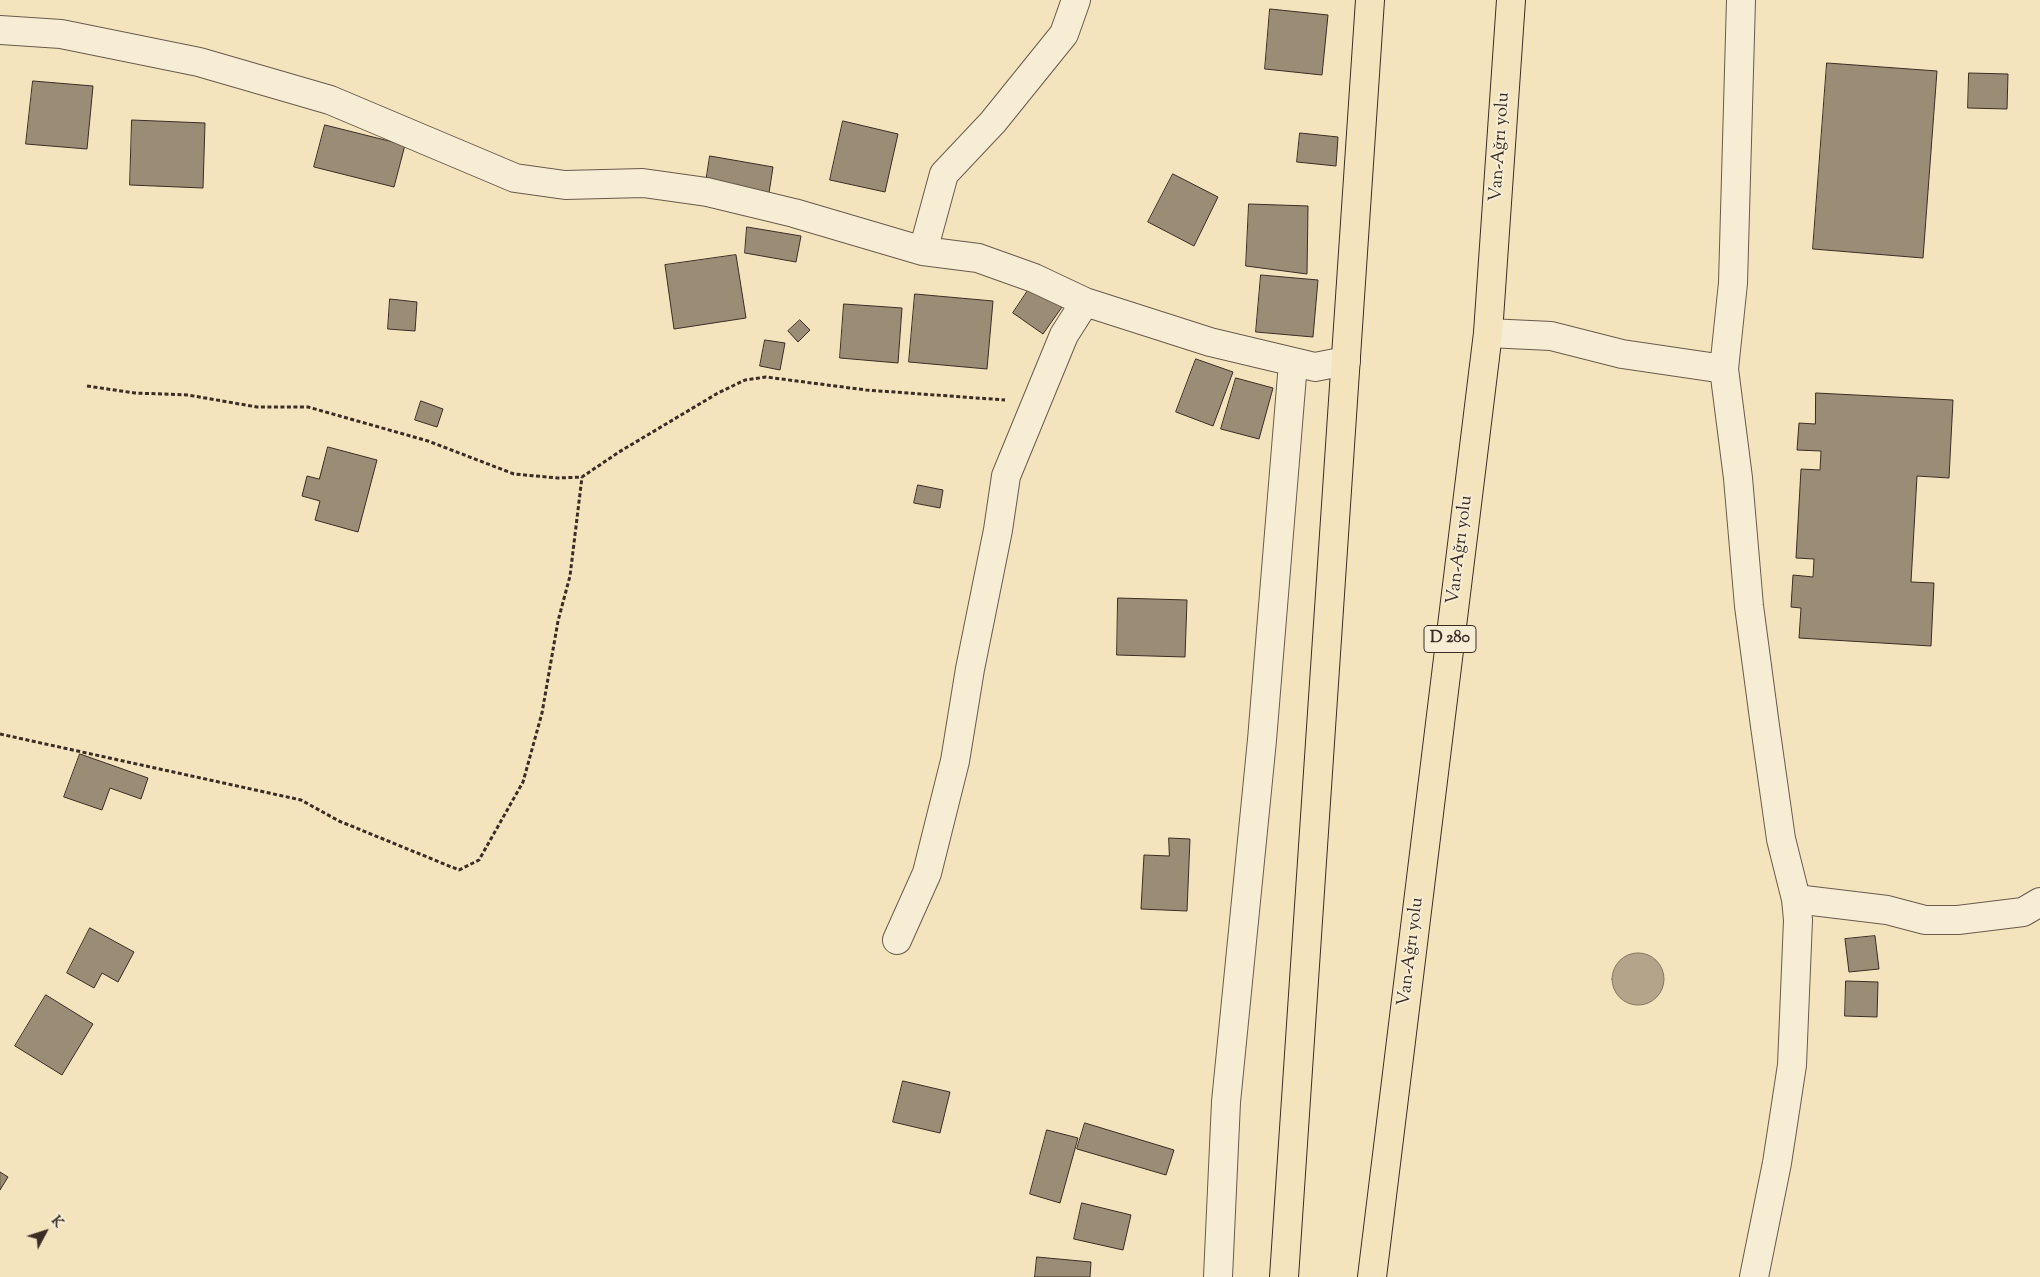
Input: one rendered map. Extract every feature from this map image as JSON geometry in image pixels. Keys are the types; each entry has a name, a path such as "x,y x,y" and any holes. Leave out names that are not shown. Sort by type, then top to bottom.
{"highway":[{"path":"1284,1277 1370,0"},
{"name":"Van-Ağrı yolu","path":"1372,1277 1488,334 1512,0"}],"street":[{"path":"923,251 944,174 993,122 1064,34 1076,0"},
{"path":"1741,0 1733,283 1724,369 1738,478 1749,606 1781,838 1796,899 1798,920 1792,1065 1777,1162 1754,1277"},
{"path":"0,30 61,34 199,62 330,100 515,178 565,185 643,183 707,192 794,213 923,251 978,258 1034,278 1085,302 1210,342 1316,367 1346,361"},
{"path":"897,940 927,873 955,760 970,669 998,530 1006,476 1032,409 1064,336 1085,302"},
{"path":"1488,334 1551,336 1622,354 1724,369"},
{"path":"1218,1277 1226,1102 1262,740 1293,362"},
{"path":"1796,899 1887,910 1925,920 1958,920 2023,912 2040,902"}],"path":[{"path":"87,386 135,393 188,395 258,407 308,407 428,441 514,474 558,478 582,478 619,452 718,393 745,380 766,377 866,390 942,397 1000,398 1032,409"},
{"path":"0,734 301,800 339,821 459,870 479,860 523,782 542,713 558,621 570,576 582,478"}],"shaded area":[{"path":"1633,953 1643,953 1657,960 1664,974 1664,984 1657,998 1643,1005 1633,1005 1623,1001 1616,994 1612,984 1612,974 1616,964 1623,957"}],"building":[{"path":"1270,9 1328,15 1322,75 1265,69"},
{"path":"1827,63 1937,71 1923,258 1813,249"},
{"path":"1969,73 2008,74 2007,109 1968,108"},
{"path":"33,81 93,86 87,149 26,144"},
{"path":"132,120 205,123 203,188 130,185"},
{"path":"843,121 898,134 885,192 830,180"},
{"path":"325,125 405,145 394,187 314,167"},
{"path":"1300,133 1338,137 1336,166 1297,162"},
{"path":"710,156 773,167 769,193 706,182"},
{"path":"1173,174 1218,197 1194,246 1148,222"},
{"path":"1249,204 1308,206 1307,274 1246,266"},
{"path":"747,227 801,236 796,262 745,253"},
{"path":"736,255 746,318 674,329 665,265"},
{"path":"1261,275 1318,280 1313,337 1256,332"},
{"path":"1031,286 1062,307 1043,334 1013,313"},
{"path":"915,294 993,301 987,369 909,362"},
{"path":"390,299 417,302 415,331 388,329"},
{"path":"844,304 902,308 898,363 840,358"},
{"path":"800,320 810,330 798,342 788,331"},
{"path":"765,340 785,343 780,370 760,366"},
{"path":"1196,359 1233,372 1213,426 1176,412"},
{"path":"1236,378 1273,388 1259,439 1221,429"},
{"path":"1816,393 1953,400 1949,478 1917,476 1911,582 1934,583 1931,646 1799,638 1801,608 1791,607 1793,575 1813,577 1814,559 1796,558 1801,469 1820,470 1821,451 1797,450 1799,423 1815,424"},
{"path":"421,401 443,409 437,427 415,420"},
{"path":"328,447 377,460 358,532 315,520 320,501 302,496 307,476 319,479"},
{"path":"918,485 943,490 940,508 914,503"},
{"path":"1118,598 1187,600 1185,657 1117,655"},
{"path":"80,754 148,778 141,799 110,788 102,810 64,797"},
{"path":"1169,838 1190,839 1187,911 1141,909 1144,855 1169,856"},
{"path":"90,928 134,952 118,982 102,973 94,988 67,973"},
{"path":"1875,936 1879,969 1849,972 1845,939"},
{"path":"1846,981 1878,982 1877,1017 1845,1016"},
{"path":"46,995 93,1024 62,1075 15,1046"},
{"path":"903,1081 950,1092 940,1133 893,1122"},
{"path":"1085,1123 1174,1150 1166,1175 1077,1149"},
{"path":"1047,1130 1078,1138 1060,1203 1030,1194"},
{"path":"0,1172 8,1177 0,1190"},
{"path":"1082,1203 1131,1215 1123,1250 1074,1239"},
{"path":"1037,1257 1091,1262 1090,1277 1035,1277"}]}
